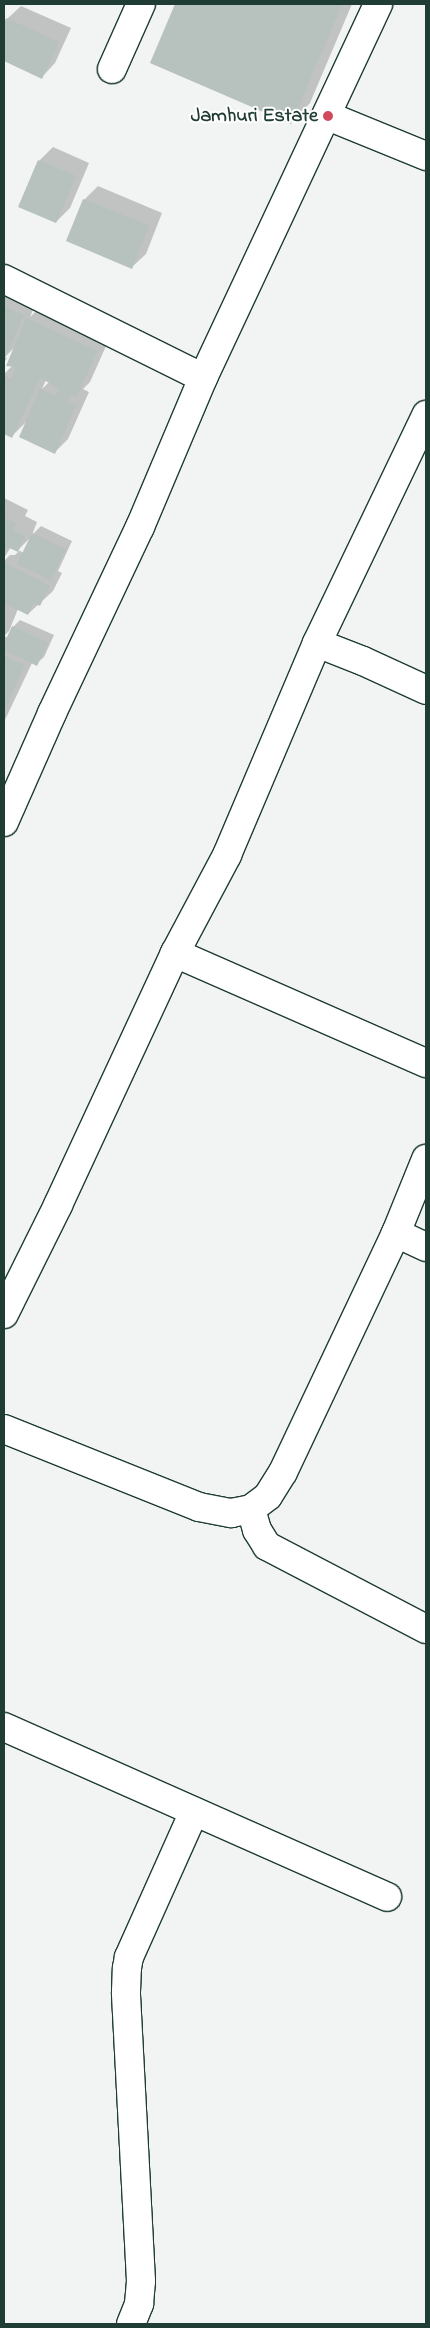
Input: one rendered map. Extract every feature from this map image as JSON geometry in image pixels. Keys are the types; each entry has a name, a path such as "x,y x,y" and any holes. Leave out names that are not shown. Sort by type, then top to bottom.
{"street":[{"path":"112,70 141,4"},
{"path":"4,822 52,713 140,527 203,378 328,116 378,4"},
{"path":"328,116 426,156"},
{"path":"4,279 203,378"},
{"path":"4,1314 58,1205 175,953 227,855 317,643 426,415"},
{"path":"317,643 364,661 426,690"},
{"path":"175,953 426,1063"},
{"path":"4,1429 199,1507 231,1513 251,1509 268,1496 283,1472 396,1233 426,1159"},
{"path":"396,1233 426,1247"},
{"path":"251,1509 257,1530 267,1546 426,1629"},
{"path":"4,1728 388,1896"},
{"path":"131,2324 139,2299 140,2268 126,1992 127,1968 129,1958 194,1812"}],"building":[{"path":"175,4 342,4 291,124 150,63"},
{"path":"6,18 59,42 42,79 4,61 4,24"},
{"path":"38,160 76,176 56,223 18,207"},
{"path":"83,199 149,226 132,269 66,241"},
{"path":"4,306 24,315 4,360"},
{"path":"26,318 97,351 77,397 71,394 68,402 76,405 55,454 19,437 40,389 56,396 59,388 40,378 12,438 4,434 4,376 11,379 16,367 6,366"},
{"path":"4,518 16,523 13,530 25,536 18,552 7,547 4,554"},
{"path":"32,533 66,549 51,580 17,564"},
{"path":"5,563 50,586 40,606 34,603 28,615 4,603"},
{"path":"12,626 48,643 37,666 4,650 4,644"},
{"path":"4,656 25,665 4,711"}],"place":[{"name":"Jamhuri Estate","path":"328,116"}]}
